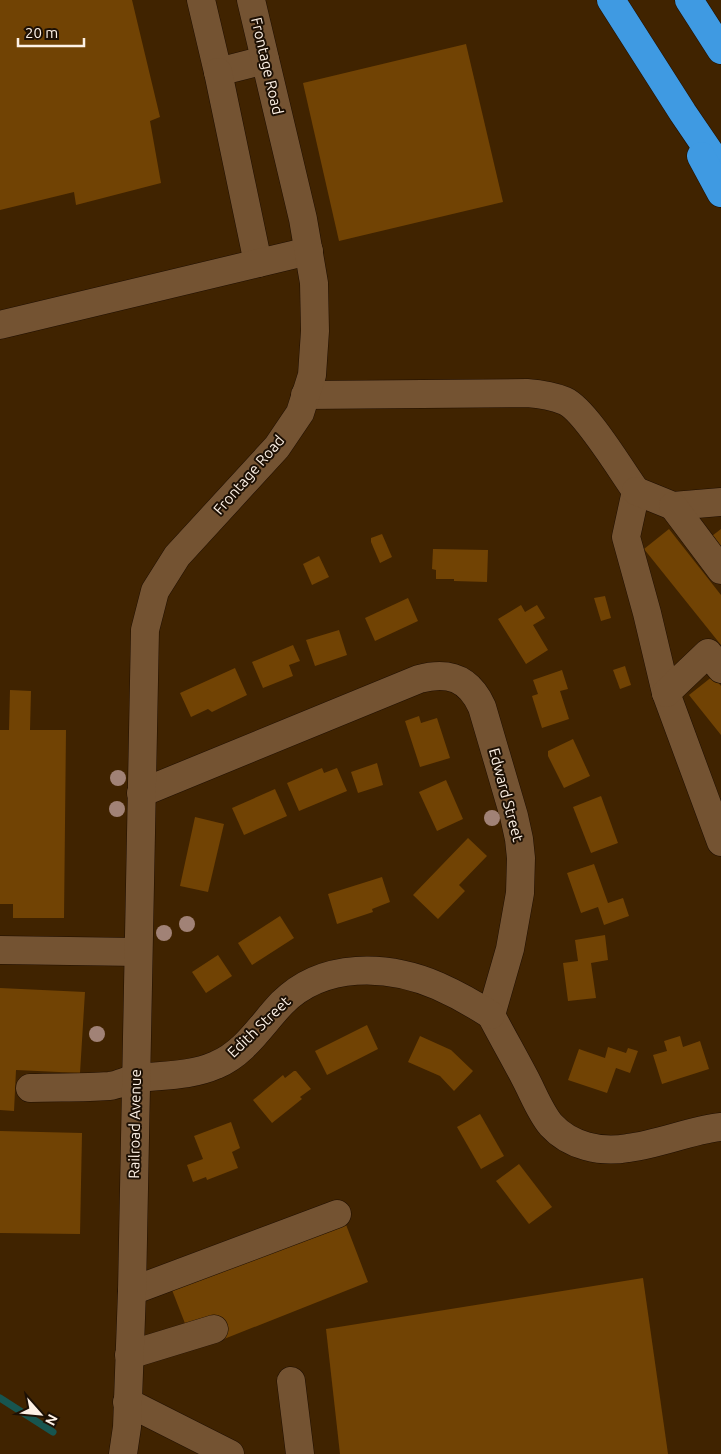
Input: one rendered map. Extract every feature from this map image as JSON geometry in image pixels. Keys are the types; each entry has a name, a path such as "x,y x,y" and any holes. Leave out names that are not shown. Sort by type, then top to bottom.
{"highway":[{"path":"611,0 721,169"},
{"path":"689,0 721,50"},
{"path":"639,45 721,193"}],"street":[{"path":"201,0 258,263"},
{"name":"Frontage Road","path":"141,793 145,630 155,591 177,556 277,447 300,413 312,375 315,331 314,283 309,251 251,0"},
{"path":"218,72 265,60"},
{"path":"0,325 309,251"},
{"path":"306,395 518,393 544,395 566,402 588,422 636,491 672,506 721,502"},
{"path":"636,491 626,538 648,613 666,693 721,842"},
{"path":"672,506 721,570"},
{"path":"666,693 708,653 721,669"},
{"name":"Edward Street","path":"141,793 419,679 432,675 444,675 453,677 466,684 478,698 482,707 514,816 521,858 520,893 510,950 491,1014"},
{"name":"Railroad Avenue","path":"123,1454 126,1428 132,1291 141,793"},
{"path":"0,950 138,952"},
{"name":"Edith Street","path":"30,1088 111,1086 136,1078 190,1074 217,1065 234,1055 290,996 312,982 340,972 370,970 405,975 438,986 491,1014"},
{"path":"491,1014 545,1115 559,1132 569,1139 594,1148 625,1149 721,1127"},
{"path":"132,1291 337,1214"},
{"path":"129,1355 214,1329"},
{"path":"291,1381 300,1454"},
{"path":"127,1402 230,1454"}],"building":[{"path":"0,0 132,0 160,117 150,121 161,183 76,205 74,192 0,210"},
{"path":"466,44 503,202 339,241 303,83"},
{"path":"669,529 721,595 721,645 644,549"},
{"path":"721,529 721,556 708,539"},
{"path":"382,534 392,557 380,563 371,538"},
{"path":"433,549 488,550 487,582 436,579 436,570 432,569"},
{"path":"319,556 329,577 312,585 303,564"},
{"path":"605,596 611,618 601,621 594,598"},
{"path":"408,598 418,621 375,641 365,618"},
{"path":"521,605 525,612 537,605 545,618 533,625 548,650 526,664 498,619"},
{"path":"339,630 347,655 315,666 306,640"},
{"path":"293,645 300,661 289,665 293,676 263,688 252,662"},
{"path":"625,666 631,685 620,689 613,670"},
{"path":"235,668 247,695 212,712 208,709 191,717 180,693"},
{"path":"562,670 568,689 560,691 569,719 542,728 532,696 538,694 533,680"},
{"path":"713,676 721,686 721,735 689,695"},
{"path":"10,690 31,691 30,730 66,730 64,918 13,918 13,904 0,904 0,730 9,730"},
{"path":"419,716 421,723 437,718 450,758 420,767 405,721"},
{"path":"573,739 590,776 564,788 548,756 548,751"},
{"path":"377,763 383,785 358,793 351,772"},
{"path":"322,768 324,773 337,768 347,791 299,811 287,783"},
{"path":"446,780 463,819 437,831 419,792"},
{"path":"275,789 287,816 244,835 232,808"},
{"path":"601,796 618,843 591,853 573,807"},
{"path":"195,817 224,824 208,892 180,886"},
{"path":"468,838 487,856 459,885 465,891 438,919 413,895"},
{"path":"594,864 608,903 623,898 629,916 604,925 598,907 581,913 567,873"},
{"path":"382,877 390,902 372,909 373,912 337,924 328,894"},
{"path":"280,916 294,938 252,965 238,943"},
{"path":"605,935 608,960 591,963 596,998 568,1001 563,963 578,961 575,940"},
{"path":"218,955 232,976 206,993 192,972"},
{"path":"0,988 85,992 80,1073 16,1070 14,1111 0,1110"},
{"path":"367,1025 378,1049 327,1075 315,1051"},
{"path":"420,1036 451,1050 473,1071 454,1091 440,1076 408,1062"},
{"path":"680,1036 683,1047 700,1041 709,1069 662,1084 653,1055 667,1051 664,1041"},
{"path":"608,1047 626,1053 628,1048 638,1051 630,1073 616,1068 607,1093 568,1080 579,1049 605,1058"},
{"path":"294,1071 311,1089 300,1097 302,1099 272,1123 253,1100 283,1075 285,1078"},
{"path":"480,1114 504,1156 481,1169 457,1127"},
{"path":"231,1122 240,1148 232,1152 238,1168 207,1180 206,1177 193,1182 187,1165 203,1159 194,1136"},
{"path":"0,1131 82,1133 80,1234 0,1233"},
{"path":"519,1164 552,1207 529,1224 496,1181"},
{"path":"345,1222 368,1282 224,1339 215,1315 186,1326 172,1290"},
{"path":"643,1278 668,1454 340,1454 326,1329"}],"waterway":[{"path":"0,1398 53,1432"}]}
